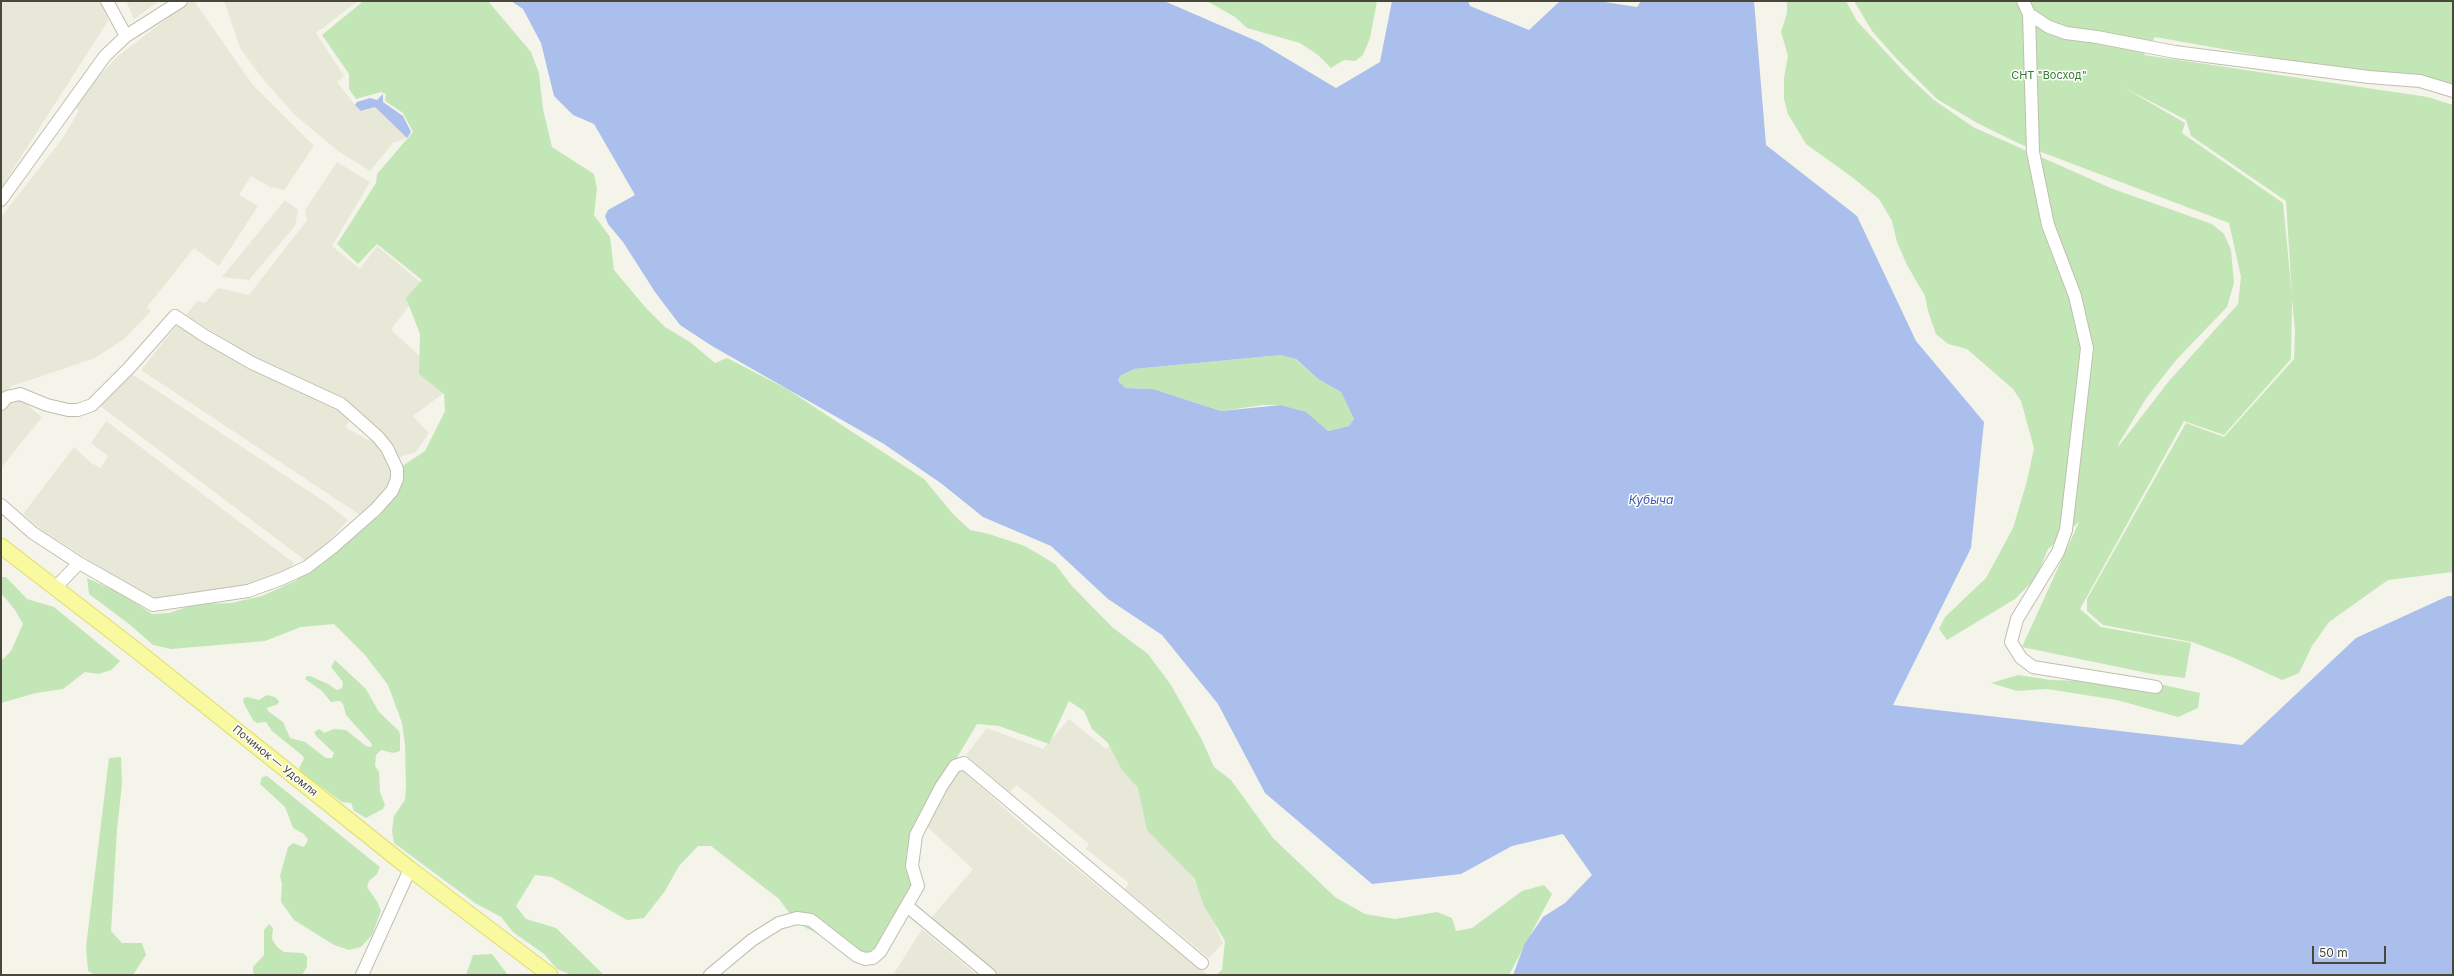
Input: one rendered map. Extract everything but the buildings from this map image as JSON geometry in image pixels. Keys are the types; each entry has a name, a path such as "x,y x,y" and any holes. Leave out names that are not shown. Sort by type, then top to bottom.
{"main road":[{"name":"Починок — Удомля","path":"1,546 410,869 550,975"}],"street":[{"path":"107,1 126,36"},
{"path":"1,200 105,56 126,36 181,1"},
{"path":"2023,1 2029,14 2033,152 2048,225 2075,296 2087,348 2066,530 2058,552 2017,619 2011,642 2021,658 2033,667 2054,672 2156,687"},
{"path":"2029,14 2049,27 2066,33 2097,37 2175,52 2369,77 2420,81 2453,91"},
{"path":"1,404 7,397 20,394 68,410 78,410 92,405 129,368 175,316 204,336 252,363 341,404 360,419 387,448 397,469 397,479 392,490 376,509 333,547 307,566 281,579 248,591 153,605 79,563 33,533 1,505"},
{"path":"55,588 79,563"},
{"path":"710,975 778,923 797,918 811,920 857,956 865,959 873,958 880,952 918,886 912,866 916,835 940,787 955,766 964,763 1202,963"},
{"path":"362,975 410,869"},
{"path":"907,906 990,975"}],"shaded area":[{"path":"1,1 102,1 108,21 1,188"},
{"path":"126,1 159,1 134,19"},
{"path":"190,1 194,1 253,85 314,146 284,190 270,187 251,176 239,195 258,206 219,266 194,248 147,307 151,311 124,339 95,358 12,386 1,399 1,217 62,139 79,111 75,107 98,77 118,56"},
{"path":"224,1 358,1 316,33 344,76 337,82 355,105 364,111 375,107 407,138 393,143 370,171 338,151 295,115 262,78 240,48"},
{"path":"337,162 370,182 332,246 360,269 377,246 424,285 391,330 453,386 413,416 429,433 416,452 397,458 347,404 254,358 186,315 197,301 205,303 218,288 249,295 307,220 305,210"},
{"path":"285,200 298,210 295,226 249,280 222,277"},
{"path":"177,325 243,363 323,400 351,418 345,427 368,440 372,438 391,463 393,480 386,493 363,517 141,370"},
{"path":"132,374 328,504 348,520 329,541 306,561 99,405 126,377"},
{"path":"21,400 42,417 1,468 1,408 4,404"},
{"path":"106,421 294,563 290,568 250,586 152,600 43,531 23,514 74,447 91,463 101,468 108,456 91,443"},
{"path":"1069,719 1106,749 1111,743 1142,769 1223,943 1209,958 1125,889 1129,883 1086,849 1089,844 1017,785 1010,792 966,755 987,728 1043,749"},
{"path":"963,771 1031,832 1208,975 1000,975 931,918 973,869 926,826 955,772"},
{"path":"922,929 977,975 893,975"}],"green space":[{"path":"361,1 488,1 531,52 539,73 543,109 552,147 594,174 597,189 594,215 610,237 614,270 646,308 665,327 690,342 715,363 727,358 787,389 924,479 953,514 970,530 989,534 1025,546 1055,564 1072,586 1112,627 1148,654 1171,685 1202,740 1214,767 1231,780 1273,838 1335,897 1365,914 1395,919 1437,912 1452,918 1456,931 1472,928 1522,891 1544,885 1552,894 1509,975 1216,975 1222,970 1225,941 1204,906 1194,878 1147,830 1138,788 1122,770 1108,743 1092,729 1084,711 1069,701 1049,744 999,726 977,724 913,831 906,855 915,892 879,950 868,956 806,928 793,918 779,899 711,846 698,846 679,866 665,891 644,918 627,920 552,877 535,875 516,906 526,919 556,928 604,975 572,975 557,969 544,954 513,932 501,917 475,903 394,843 392,831 394,816 405,800 406,785 405,745 402,723 388,685 365,655 334,624 301,627 265,641 171,649 153,645 129,624 89,594 87,578 122,594 152,614 169,613 196,604 231,603 262,596 295,581 327,560 356,531 379,516 399,492 401,467 425,451 445,411 444,394 419,374 420,334 406,298 422,280 377,244 358,264 337,244 376,183 377,174 413,132 403,113 385,101 386,94 381,92 356,99 349,89 349,74 322,35 361,3"},
{"path":"1207,1 1377,1 1370,38 1363,55 1355,61 1344,60 1331,68 1318,55 1300,43 1247,28 1235,17"},
{"name":"СНТ \"Восход\"","path":"1787,1 1846,1 1857,21 1907,75 1934,100 1973,127 2113,189 2212,224 2224,234 2231,250 2234,283 2227,307 2177,359 2147,397 2118,447 2169,381 2238,304 2241,277 2229,223 2020,144 1977,123 1937,99 1895,57 1872,31 1854,1 2453,1 2453,90 2155,37 2144,55 2428,97 2453,105 2453,572 2388,580 2329,622 2312,646 2299,673 2282,680 2232,657 2192,642 2103,625 2087,611 2087,599 2186,423 2224,437 2294,359 2295,331 2292,299 2291,359 2224,435 2184,421 2080,609 2101,627 2191,643 2185,678 2152,674 2022,647 2079,522 2048,549 2036,578 2015,599 1947,640 1939,629 1945,617 1986,578 2013,528 2027,481 2034,448 2021,401 2013,389 1967,349 1948,344 1936,334 1928,311 1925,296 1907,265 1897,242 1892,221 1879,199 1852,177 1806,144 1788,114 1784,99 1784,78 1788,56 1781,32 1787,13","holes":["2123,87 2186,120 2191,136 2286,201 2292,296 2283,203 2182,133 2185,123"]},
{"path":"1281,355 1293,357 1318,379 1341,392 1354,419 1349,426 1328,431 1302,411 1281,405 1263,405 1221,411 1153,389 1126,388 1118,381 1120,376 1134,369"},
{"path":"1,577 6,577 27,599 54,607 120,661 111,670 98,674 85,672 63,689 36,693 1,703 1,661 11,651 23,624 15,610 1,593"},
{"path":"335,660 366,689 379,712 399,731 400,735 400,751 393,753 381,750 376,755 375,766 379,772 380,792 385,805 383,809 366,818 354,811 351,803 342,802 301,772 299,768 304,759 303,756 272,731 266,722 257,723 253,720 243,702 244,698 247,697 259,700 267,695 275,697 279,701 278,704 267,708 268,711 283,722 290,738 305,742 326,758 332,758 334,753 316,736 314,732 319,729 324,733 334,729 346,730 366,746 371,747 372,744 346,715 343,704 340,701 331,702 322,691 305,679 307,676 310,676 337,690 342,688 343,682 331,667"},
{"path":"2104,672 2200,693 2198,708 2178,717 2117,700 2047,689 2017,691 1991,683 2018,675 2051,680 2084,681"},
{"path":"121,757 122,784 117,829 111,931 122,943 142,943 146,955 133,975 95,975 88,971 86,947 109,758"},
{"path":"267,776 380,867 377,874 369,881 367,887 378,903 381,911 372,935 361,947 349,950 334,945 294,920 281,902 282,884 280,876 288,847 293,843 304,847 308,840 304,834 293,828 285,807 260,784 262,777"},
{"path":"269,924 273,928 272,939 277,947 284,952 303,953 307,957 307,967 302,975 255,975 253,972 253,967 264,955 264,930"},
{"path":"492,954 508,975 466,975 473,955"}],"water":[{"name":"Кубыча","path":"511,1 1164,1 1259,42 1336,88 1380,62 1392,1 1468,1 1470,6 1529,30 1560,1 1598,1 1637,7 1641,1 1754,1 1766,145 1857,216 1916,341 1984,422 1971,548 1893,705 2242,745 2356,638 2448,596 2453,596 2453,975 1513,975 1525,943 1543,917 1565,903 1592,875 1563,834 1512,846 1461,874 1372,884 1265,793 1218,704 1162,635 1108,599 1051,546 983,517 942,484 884,444 712,346 680,325 655,292 623,242 608,224 605,216 608,210 635,195 594,124 573,115 554,96 541,43 523,9","holes":["1281,355 1296,359 1318,379 1341,392 1354,419 1349,426 1328,431 1306,412 1281,405 1221,411 1153,389 1126,388 1118,381 1120,376 1134,369"]},
{"path":"383,94 383,102 403,116 411,132 407,138 375,107 361,111 355,105 357,102 370,98 377,100"}]}
